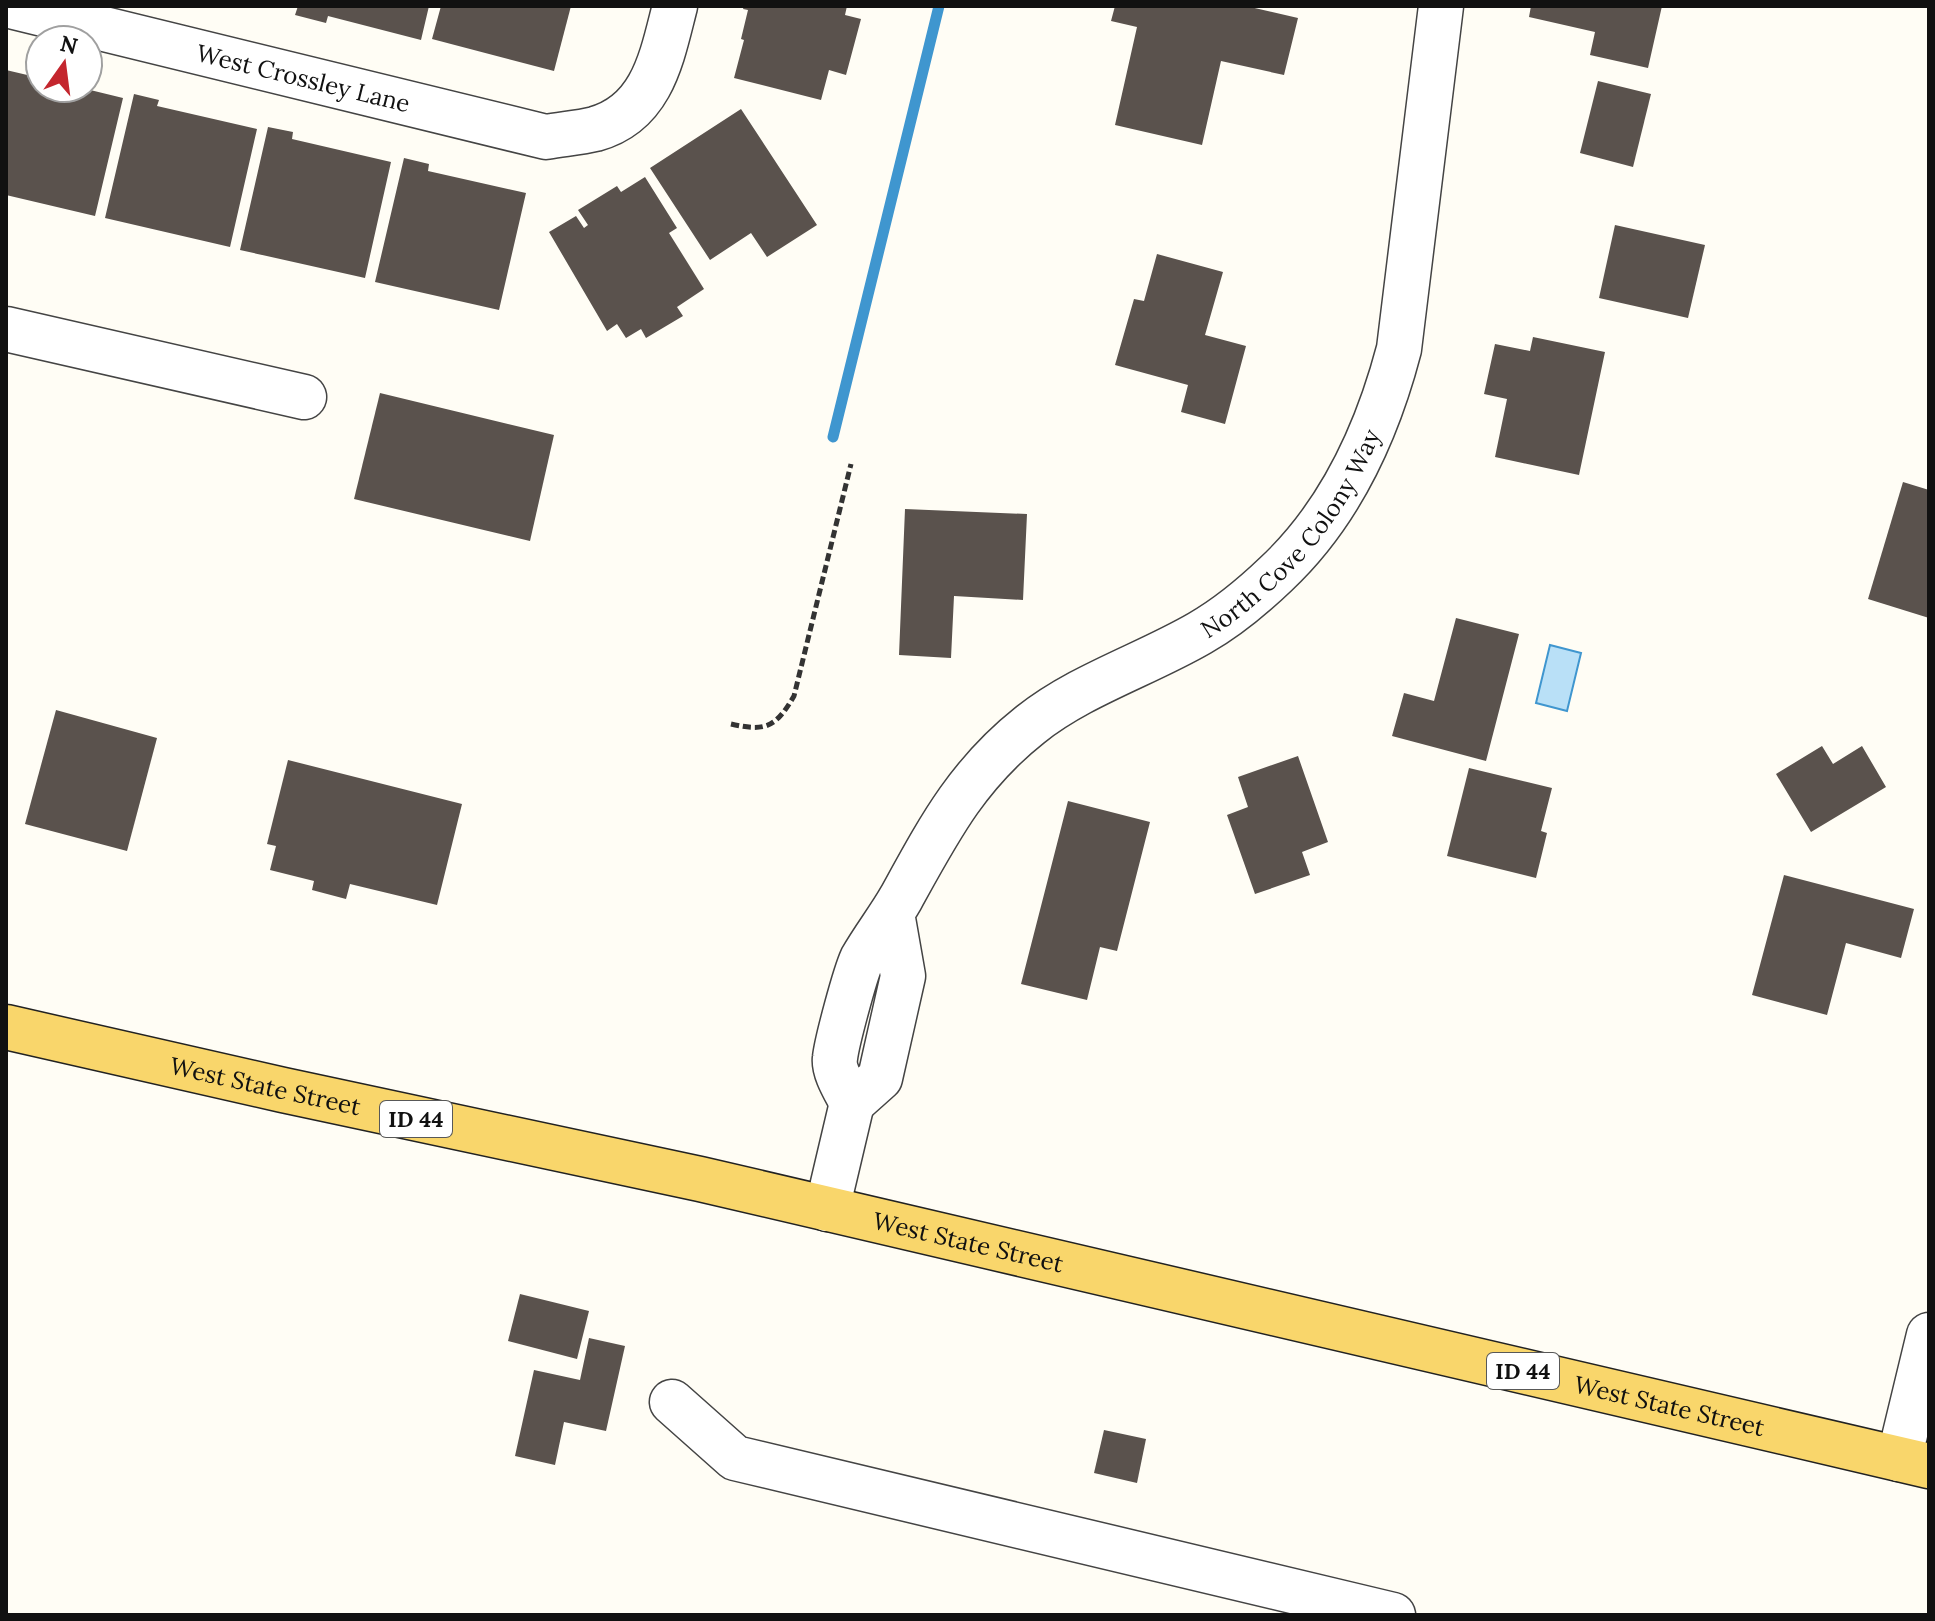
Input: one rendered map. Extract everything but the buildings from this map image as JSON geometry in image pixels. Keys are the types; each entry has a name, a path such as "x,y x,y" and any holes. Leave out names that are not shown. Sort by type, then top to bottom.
{"main road":[{"name":"West State Street","path":"6,1027 827,1209 1914,1463"}],"street":[{"name":"West Crossley Lane","path":"10,6 546,137 597,129 629,113 656,75 675,6"},
{"name":"North Cove Colony Way","path":"827,1209 852,1103 834,1062 861,962 956,801 994,756 1032,723 1074,697 1201,633 1245,602 1279,572 1313,533 1342,492 1373,432 1399,349 1441,6"},
{"path":"6,329 304,397"},
{"path":"1914,1463 1929,1335"},
{"path":"672,1402 735,1458 1393,1615"}],"path":[{"path":"731,724 753,729 767,727 782,717 794,696 851,464"}],"water":[{"path":"1550,645 1581,653 1567,711 1536,703"}],"waterway":[{"path":"833,437 939,6"}]}
